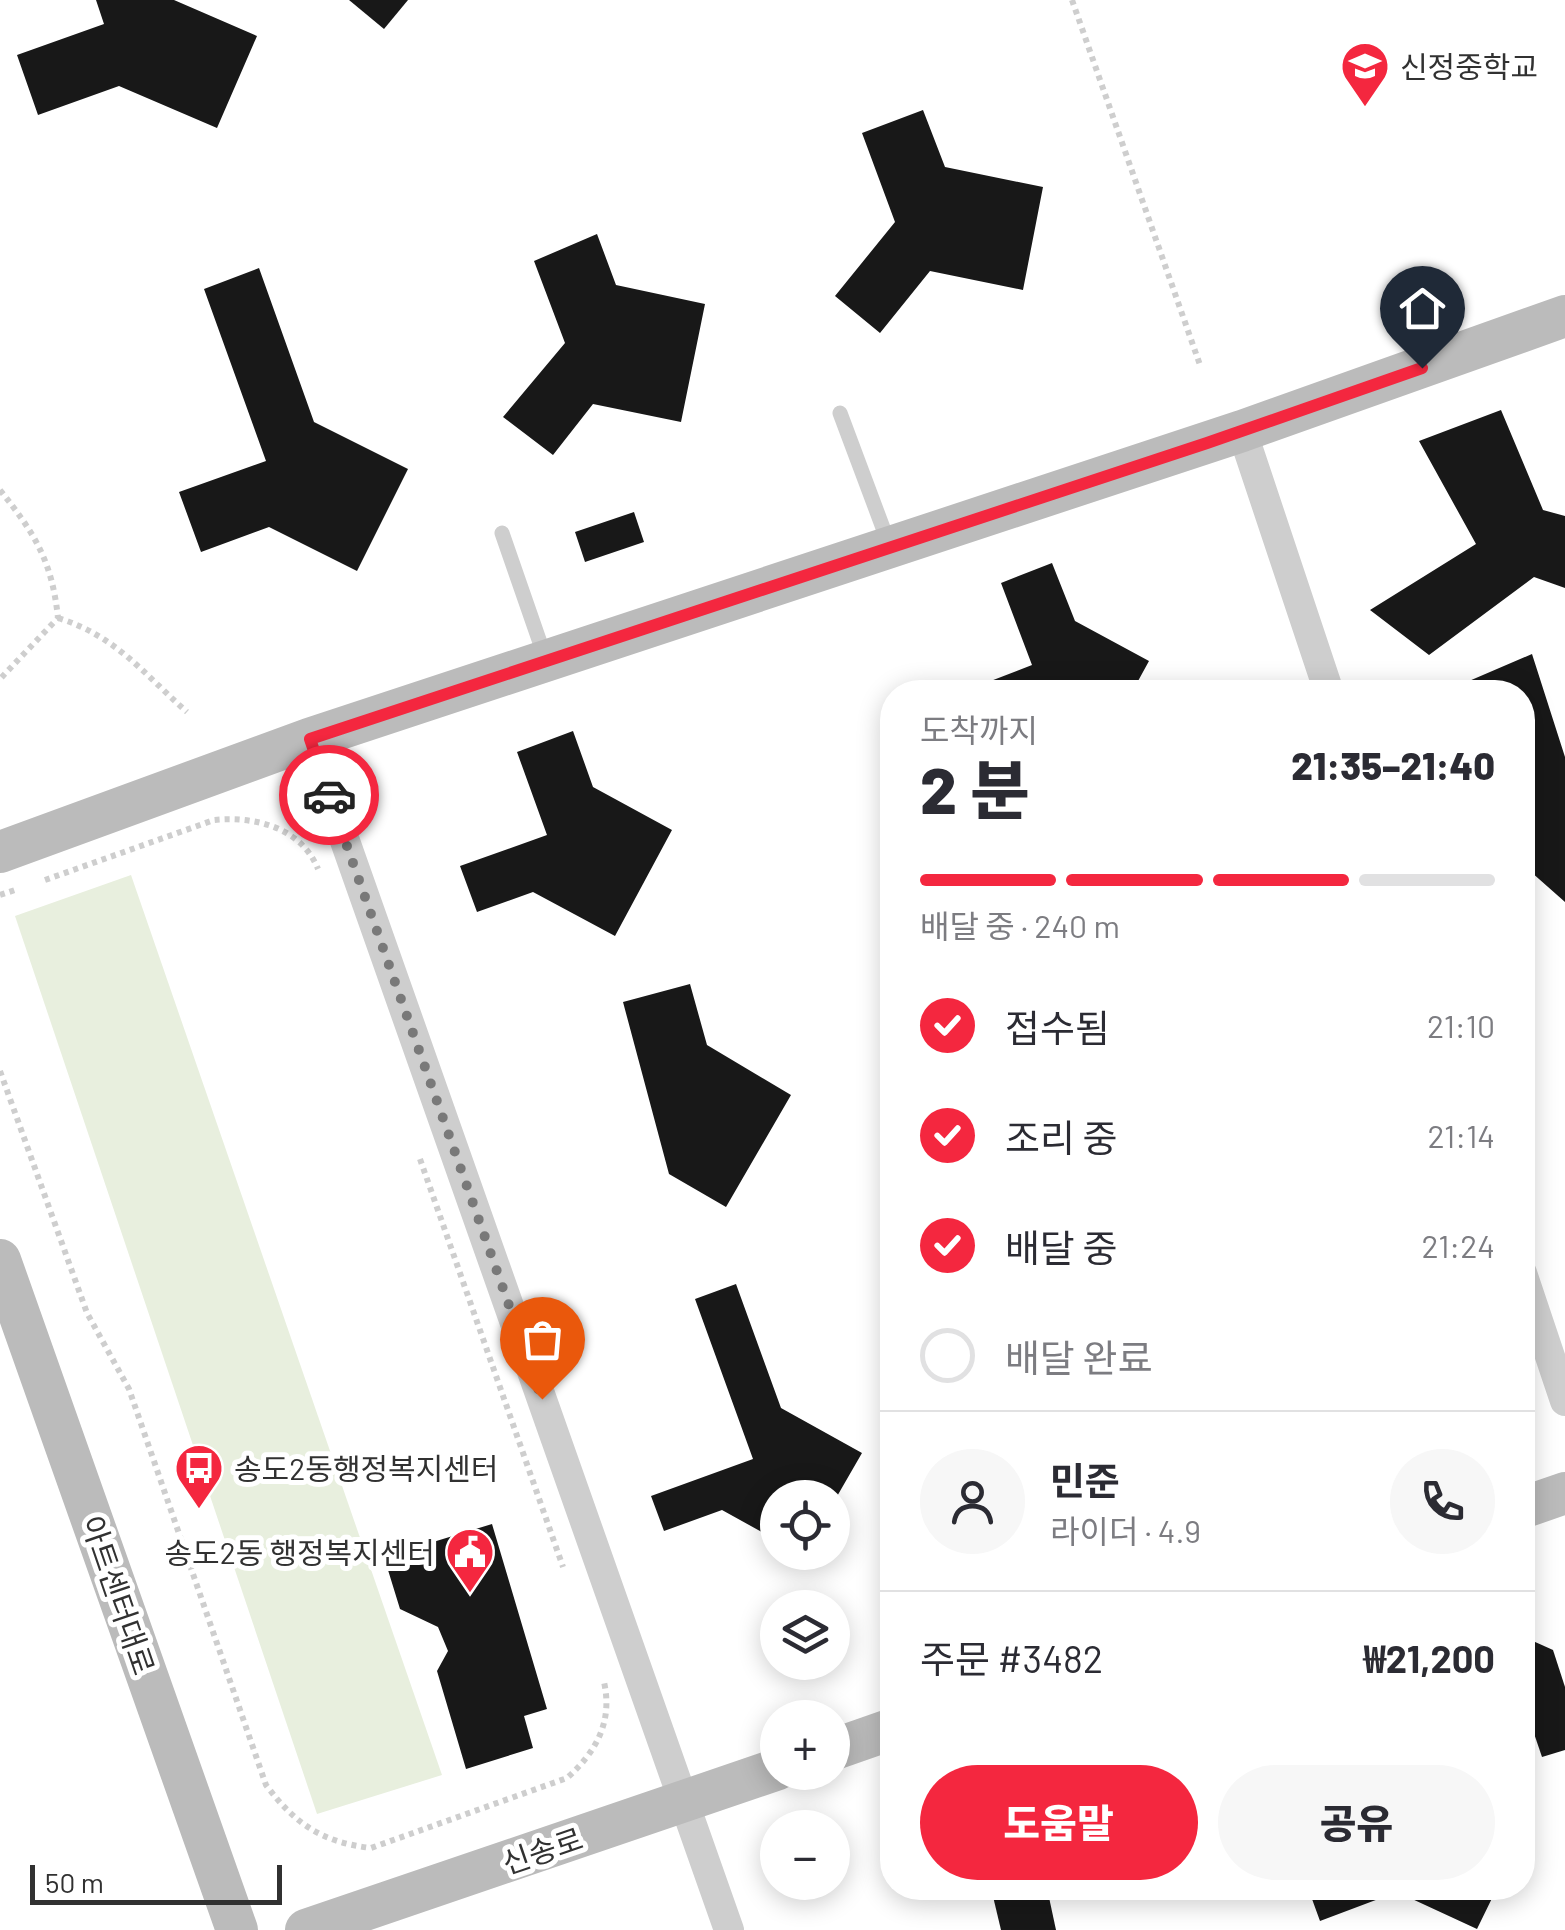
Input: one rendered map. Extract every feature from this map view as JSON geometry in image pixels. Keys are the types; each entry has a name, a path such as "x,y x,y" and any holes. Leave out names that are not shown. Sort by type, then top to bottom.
{"street":[{"path":"9,871 310,739 1242,431 1565,316"},
{"path":"1242,431 1325,680"},
{"path":"310,739 729,1930"},
{"name":"아트센터대로","path":"0,1260 237,1930"},
{"path":"1535,1312 1565,1401"},
{"path":"1535,1503 1565,1493"},
{"path":"850,1744 880,1733"},
{"name":"신송로","path":"306,1930 760,1775"}],"lane":[{"path":"840,413 890,547"},
{"path":"502,533 546,661"}],"path":[{"path":"1072,0 1200,364"},
{"path":"0,490 29,526 54,580 58,618 0,679"},
{"path":"58,618 85,626 114,643 188,712"},
{"path":"36,883 214,820 238,818 260,821 282,831 304,847 319,872"},
{"path":"0,896 9,871"},
{"path":"0,1071 87,1313 130,1389 266,1785 280,1804 318,1834 340,1844 371,1848 567,1778 591,1757 606,1714 606,1687 600,1668"},
{"path":"415,1146 566,1575"}],"green space":[{"path":"131,875 442,1775 317,1814 15,916"}],"building":[{"path":"96,0 174,0 257,36 217,128 119,86 38,115 17,55 104,24"},
{"path":"349,0 408,0 384,29"},
{"path":"923,110 945,167 1043,187 1023,290 930,271 880,333 835,296 895,222 862,133"},
{"path":"597,234 616,285 705,304 681,422 593,404 553,455 503,417 565,343 534,261"},
{"path":"259,268 314,422 408,469 357,571 269,527 201,552 179,492 266,461 204,289"},
{"path":"1501,410 1543,510 1565,516 1565,588 1534,577 1429,655 1370,610 1476,544 1419,441"},
{"path":"634,512 644,542 585,562 575,532"},
{"path":"1052,563 1075,621 1149,661 1139,680 993,680 1032,665 1001,583"},
{"path":"1532,654 1565,757 1565,902 1535,875 1535,680 1471,680"},
{"path":"573,731 593,787 672,830 615,936 533,892 477,912 460,866 547,835 517,752"},
{"path":"690,984 707,1045 791,1095 726,1207 669,1174 623,1002"},
{"path":"736,1284 781,1408 862,1453 846,1480 760,1480 760,1531 722,1510 664,1531 651,1496 753,1459 695,1299"},
{"path":"492,1524 547,1709 524,1716 533,1748 466,1769 437,1671 448,1651 438,1627 400,1609 384,1557"},
{"path":"1535,1642 1553,1650 1565,1687 1565,1750 1542,1757 1535,1736"},
{"path":"994,1900 1050,1900 1056,1930 1001,1930"},
{"path":"1312,1900 1376,1900 1320,1921"},
{"path":"1414,1900 1491,1900 1477,1929"}],"way so far":[{"path":"329,795 542,1399"}],"place":[{"name":"신정중학교","path":"1365,108"},
{"name":"송도2동행정복지센터","path":"199,1510"},
{"name":"송도2동 행정복지센터","path":"470,1594"}],"route":[{"path":"329,795 310,739 1207,443 1422,368"}]}
